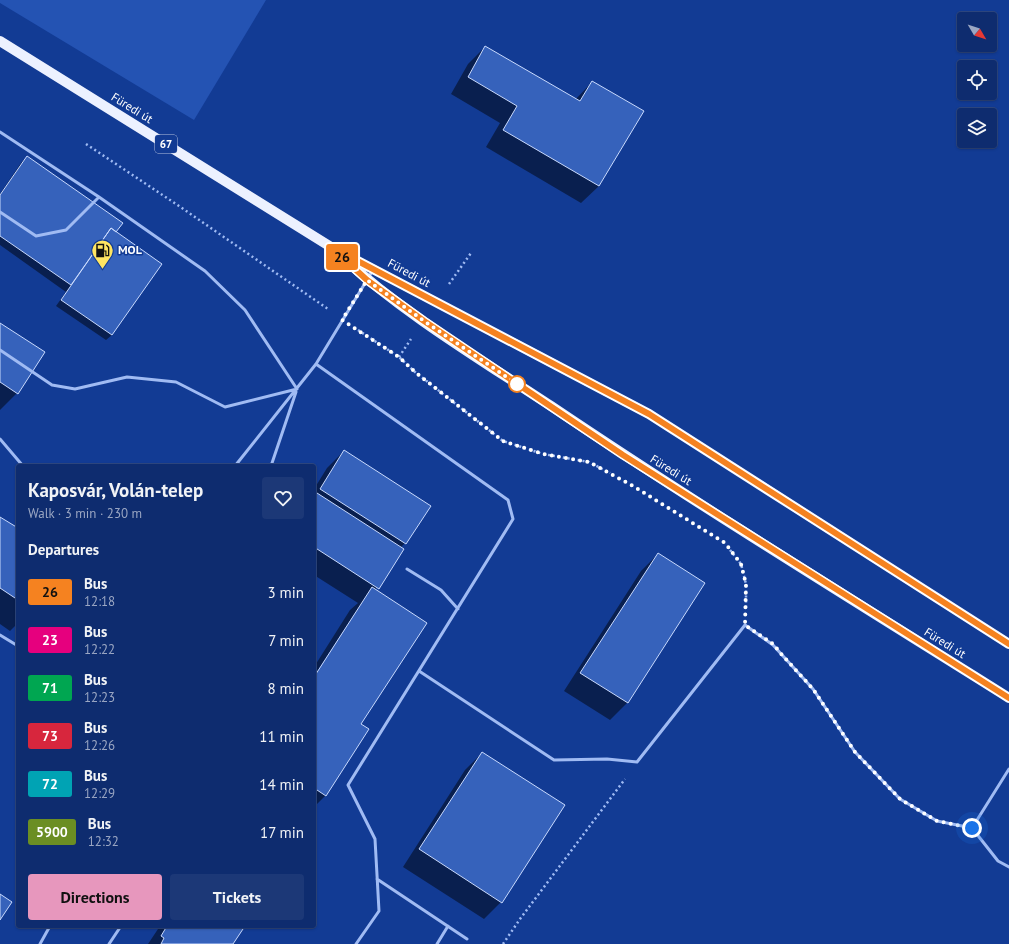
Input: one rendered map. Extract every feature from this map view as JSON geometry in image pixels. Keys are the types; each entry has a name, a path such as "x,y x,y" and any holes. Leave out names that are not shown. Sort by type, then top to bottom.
{"main road":[{"name":"Füredi út","path":"0,41 331,247 649,414 1009,644"},
{"name":"Füredi út","path":"331,247 367,280 430,326 623,455 1009,698"}],"lane":[{"path":"0,132 205,271 245,310 297,389"},
{"path":"0,212 36,236 66,230 99,198"},
{"path":"237,464 316,364 373,269"},
{"path":"0,350 52,385 76,389 127,377 176,382 225,407 297,389"},
{"path":"316,364 508,500 513,519 348,785 375,839 379,910 356,944"},
{"path":"272,464 297,389"},
{"path":"0,439 21,464"},
{"path":"407,569 442,590 458,609"},
{"path":"419,671 554,760 607,759 637,762 745,625 773,644 813,689 855,752 900,799 937,821 972,828 998,861 1009,867"},
{"path":"0,635 16,645"},
{"path":"972,828 1009,769"},
{"path":"377,879 467,939"},
{"path":"437,944 448,926"},
{"path":"40,944 49,928"},
{"path":"109,944 119,928"}],"path":[{"path":"86,144 205,223 324,305 342,320 399,357 415,372 503,441 543,454 589,462 614,476"},
{"path":"729,549 741,564 746,584 745,625"},
{"path":"503,944 637,762"}],"shaded area":[{"path":"0,0 266,0 194,120 0,3"}],"building":[{"path":"485,46 580,101 592,81 644,111 599,186 503,130 517,106 468,77"},
{"path":"27,156 123,223 116,232 111,228 71,285 0,236 0,195"},
{"path":"111,228 162,264 112,335 61,300"},
{"path":"0,323 45,352 18,394 0,382"},
{"path":"344,450 431,506 406,544 320,489"},
{"path":"317,493 404,549 379,589 316,548"},
{"path":"0,517 16,527 16,599 0,588"},
{"path":"658,553 705,583 628,703 580,673"},
{"path":"372,587 427,623 361,724 369,729 326,796 316,789 316,674"},
{"path":"482,752 565,805 502,903 419,849"},
{"path":"0,894 12,902 0,920"},
{"path":"166,928 244,928 233,944 161,944 164,938 161,936"}],"bus line":[{"name":"26","path":"1009,644 649,414 331,247 367,280 424,321 623,455 1009,698"}],"place":[{"name":"MOL","path":"103,270"}],"route":[{"path":"517,384 424,321 367,280 342,320 399,357 415,372 503,441 543,454 589,462 633,486 725,543 741,564 746,584 745,625 773,644 813,689 855,752 900,799 937,821 972,828"}]}
